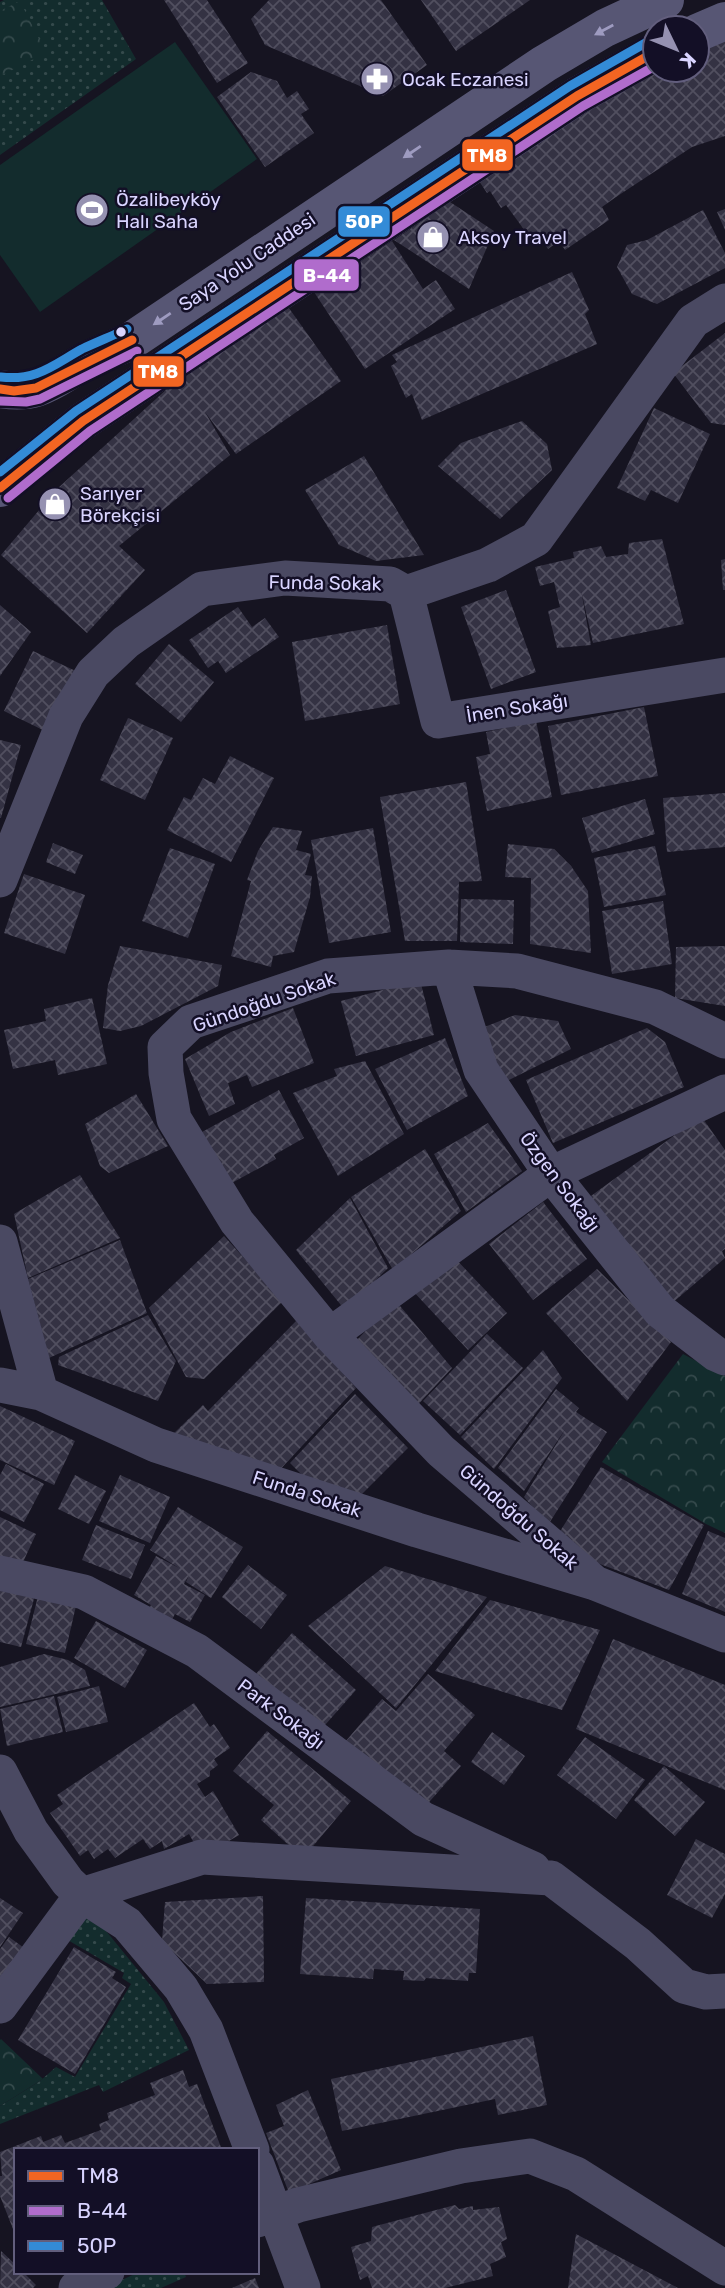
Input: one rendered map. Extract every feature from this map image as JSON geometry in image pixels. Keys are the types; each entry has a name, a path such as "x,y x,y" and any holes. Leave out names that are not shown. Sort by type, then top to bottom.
{"main road":[{"name":"Saya Yolu Caddesi","path":"0,389 16,392 42,387 85,362 131,341 544,64 605,28 665,0"},
{"path":"0,488 83,421 577,96 641,60"}],"street":[{"name":"Funda Sokak","path":"0,880 66,716 93,673 126,642 202,590 285,578 390,584 406,593 488,565 536,539 693,321 725,301"},
{"name":"İnen Sokağı","path":"406,593 439,721 725,675"},
{"name":"Gündoğdu Sokak","path":"595,1583 442,1451 330,1335 237,1222 174,1119 166,1073 165,1047 191,1022 328,976 449,967 517,971 656,1007 725,1041"},
{"name":"Özgen Sokağı","path":"449,967 481,1070 551,1174 660,1311 725,1358"},
{"path":"330,1335 551,1174 725,1092"},
{"path":"0,1242 40,1393"},
{"name":"Funda Sokak","path":"0,1385 40,1393 156,1445 417,1530 595,1583 725,1635"},
{"name":"Park Sokağı","path":"0,1573 84,1592 197,1651 423,1819 551,1878 638,1944 684,1986 705,1992 725,1991"},
{"path":"0,1772 31,1832 68,1882 82,1895 127,1924 181,1988 206,2030 251,2148"},
{"path":"0,2006 82,1895 202,1857 551,1878"},
{"path":"266,2218 298,2204 447,2169 530,2156 576,2174 725,2268"},
{"path":"259,2177 266,2218 303,2288"},
{"path":"76,2288 103,2274"}],"green space":[{"path":"102,0 136,59 0,155 0,2"},
{"path":"20,1 46,53 0,76 0,11"},
{"name":"Özalibeyköy Halı Saha","path":"175,42 257,159 40,312 0,255 0,165"},
{"path":"683,1354 725,1376 725,1533 602,1462"},
{"path":"89,1910 164,2002 189,2050 103,2092 99,2085 0,2124 0,2106 40,2081 56,2067 75,2077 131,1984 122,1978 124,1973 66,1939"},
{"path":"0,2040 43,2079 0,2106"},
{"path":"135,2274 185,2274 186,2277 161,2288 105,2288"}],"building":[{"path":"164,0 207,0 248,63 217,83"},
{"path":"269,0 381,0 427,65 383,96 265,45 251,19"},
{"path":"421,0 530,0 456,51"},
{"path":"725,40 725,136 692,147 616,197 602,207 609,220 565,250 559,241 548,249 541,239 534,243 506,205 501,208 477,178 641,80 641,84 711,84 711,45"},
{"path":"251,72 277,81 287,98 297,91 309,109 301,114 314,133 265,167 217,97"},
{"path":"450,202 494,231 469,289 394,240"},
{"path":"725,209 725,230 717,212"},
{"path":"703,210 725,253 725,268 657,304 632,294 617,267 627,245 647,240"},
{"path":"392,241 423,289 436,280 455,309 365,369 314,292"},
{"path":"572,272 589,310 585,314 597,344 422,420 412,394 406,398 391,366 397,362 392,355"},
{"path":"286,304 341,381 236,454 205,412 230,455 119,546 145,570 87,633 1,555 57,489 179,378"},
{"path":"725,333 725,425 711,423 673,373"},
{"path":"654,408 710,434 678,503 651,490 645,501 617,488"},
{"path":"522,421 547,444 552,470 500,519 438,466 461,443"},
{"path":"364,456 424,555 376,561 339,545 305,490"},
{"path":"662,539 684,624 593,643 581,590 591,645 557,648 548,611 560,607 554,582 540,586 535,567 574,558 573,552 601,546 606,557 628,554 629,543"},
{"path":"725,559 725,590 723,590 721,560"},
{"path":"506,590 536,672 491,689 461,607"},
{"path":"0,605 31,632 0,676"},
{"path":"238,607 252,627 265,618 279,637 226,673 218,661 208,668 189,640"},
{"path":"387,625 400,704 305,721 292,642"},
{"path":"169,644 214,682 181,722 135,684"},
{"path":"33,651 80,673 51,734 4,711"},
{"path":"644,707 658,776 561,795 548,726"},
{"path":"128,718 173,738 145,800 100,780"},
{"path":"536,721 552,797 487,811 476,757 490,754 486,732"},
{"path":"0,740 21,745 1,818 0,818"},
{"path":"230,756 274,778 231,862 167,830 184,797 191,800 203,778 215,784"},
{"path":"466,782 482,881 459,882 457,941 405,941 380,797"},
{"path":"725,793 725,847 667,852 663,798"},
{"path":"645,799 655,834 592,853 582,818"},
{"path":"273,827 302,831 296,850 311,854 305,875 312,876 310,897 294,952 273,956 271,967 231,956 251,881 247,880 258,851"},
{"path":"373,828 391,932 329,943 311,840"},
{"path":"53,843 83,855 75,874 46,862"},
{"path":"508,844 554,849 571,866 588,891 591,953 530,944 531,878 505,877"},
{"path":"655,846 666,895 604,907 594,858"},
{"path":"170,848 215,864 188,938 142,921"},
{"path":"24,874 85,895 65,954 4,933"},
{"path":"461,899 514,900 513,944 460,942"},
{"path":"663,901 672,964 612,974 602,911"},
{"path":"120,946 222,965 218,986 141,1026 120,1031 103,1028 108,985"},
{"path":"725,946 725,1006 675,998 676,947"},
{"path":"420,980 434,1035 356,1056 341,1001"},
{"path":"92,998 107,1064 58,1075 55,1060 13,1069 4,1030 46,1021 44,1009"},
{"path":"293,1008 314,1063 252,1087 247,1075 228,1083 235,1104 209,1116 185,1059 231,1032"},
{"path":"515,1015 558,1021 571,1049 503,1083 482,1028"},
{"path":"647,1028 665,1042 684,1087 553,1143 526,1080"},
{"path":"445,1038 468,1096 407,1130 375,1069"},
{"path":"365,1061 404,1134 338,1176 293,1093 337,1076 334,1069"},
{"path":"279,1090 304,1138 274,1155 276,1159 230,1184 202,1132"},
{"path":"136,1094 168,1146 109,1173 100,1166 85,1124"},
{"path":"701,1116 725,1150 725,1249 722,1251 725,1258 671,1304 584,1201"},
{"path":"488,1123 522,1171 466,1212 434,1154"},
{"path":"425,1149 461,1211 393,1270 351,1197"},
{"path":"80,1175 120,1238 28,1278 14,1214"},
{"path":"350,1198 388,1268 345,1310 296,1250"},
{"path":"543,1202 587,1259 533,1300 489,1244"},
{"path":"224,1236 283,1301 204,1379 186,1377 149,1308"},
{"path":"120,1240 147,1313 49,1358 28,1279"},
{"path":"450,1253 507,1313 468,1350 411,1289"},
{"path":"597,1269 671,1342 627,1401 546,1313"},
{"path":"395,1300 452,1368 412,1411 356,1341"},
{"path":"148,1315 176,1361 158,1401 58,1365 59,1357"},
{"path":"296,1321 356,1388 275,1475 170,1437 203,1405 208,1411"},
{"path":"487,1334 523,1368 460,1435 423,1401"},
{"path":"543,1350 562,1378 494,1469 461,1437"},
{"path":"556,1389 579,1408 576,1412 607,1432 548,1525 524,1497 566,1428 524,1491 498,1468"},
{"path":"355,1394 408,1448 359,1497 308,1481 290,1463"},
{"path":"0,1406 75,1441 54,1485 0,1460"},
{"path":"6,1464 44,1484 24,1522 0,1510 0,1475"},
{"path":"601,1467 704,1525 669,1590 576,1555 557,1536"},
{"path":"75,1475 106,1491 89,1524 58,1509"},
{"path":"120,1475 170,1497 150,1543 99,1521"},
{"path":"178,1507 243,1547 211,1598 186,1582 189,1575 184,1584 205,1595 190,1622 175,1614 167,1628 146,1615 151,1605 134,1595 156,1556 179,1568 150,1550"},
{"path":"0,1517 36,1534 18,1573 0,1565"},
{"path":"96,1525 145,1545 131,1579 82,1560"},
{"path":"708,1531 725,1538 725,1612 682,1594"},
{"path":"248,1565 287,1595 261,1629 222,1597"},
{"path":"385,1566 487,1597 396,1708 308,1626"},
{"path":"0,1586 35,1595 21,1647 0,1642"},
{"path":"38,1596 76,1606 65,1653 26,1644"},
{"path":"490,1600 600,1630 562,1710 435,1671"},
{"path":"96,1621 147,1650 125,1688 74,1658"},
{"path":"292,1633 356,1690 318,1733 254,1676"},
{"path":"613,1639 725,1685 725,1790 576,1729"},
{"path":"44,1654 68,1660 85,1670 90,1686 0,1707 0,1667"},
{"path":"428,1674 475,1715 444,1751 461,1766 423,1809 345,1742 382,1699 396,1711"},
{"path":"99,1686 108,1722 66,1732 57,1697"},
{"path":"54,1696 63,1732 7,1746 0,1709"},
{"path":"194,1703 210,1727 214,1724 230,1748 214,1759 218,1765 210,1771 210,1776 197,1784 205,1797 213,1791 239,1835 202,1857 189,1834 164,1849 162,1841 150,1849 143,1839 115,1858 108,1849 94,1859 88,1850 80,1856 50,1813 63,1804 57,1795"},
{"path":"267,1731 351,1801 303,1858 261,1820 274,1805 233,1771"},
{"path":"492,1732 525,1756 504,1785 471,1762"},
{"path":"585,1737 645,1780 616,1819 557,1775"},
{"path":"664,1766 705,1802 675,1836 634,1800"},
{"path":"696,1839 725,1854 725,1894 712,1918 667,1895"},
{"path":"263,1896 264,1982 207,1984 162,1941 165,1902"},
{"path":"0,1898 23,1913 0,1947"},
{"path":"306,1898 480,1909 476,1973 469,1973 468,1981 426,1978 424,1981 403,1980 404,1971 374,1969 373,1979 300,1974"},
{"path":"9,1937 27,1950 0,1991 0,1949"},
{"path":"74,1947 116,1972 112,1978 126,1987 75,2074 18,2040"},
{"path":"533,2036 547,2105 498,2115 495,2099 342,2131 331,2079"},
{"path":"183,2070 189,2087 197,2084 221,2148 14,2148 13,2229 0,2196 0,2152 41,2136 43,2142 61,2135 65,2143 101,2130 99,2124 109,2120 107,2113 155,2095 150,2083"},
{"path":"308,2090 341,2170 289,2193 266,2133 284,2126 276,2105"},
{"path":"455,2205 459,2209 473,2206 473,2210 499,2207 507,2239 501,2242 506,2257 490,2264 493,2276 445,2288 372,2288 368,2276 360,2280 351,2247 371,2241 372,2227"},
{"path":"576,2234 678,2288 568,2288"},
{"path":"1,2251 14,2263 14,2274 25,2274 36,2285 33,2288 0,2288"},
{"path":"255,2278 259,2288 232,2288"}],"transit line":[{"name":"50P","path":"0,472 76,411 570,86 641,46"},
{"name":"TM8","path":"0,488 83,421 577,96 641,60"},
{"name":"B-44","path":"8,498 90,431 583,106 641,74"},
{"name":"50P","path":"1,377 14,378 35,374 127,329"},
{"name":"TM8","path":"0,389 14,391 36,388 132,340"},
{"name":"B-44","path":"0,401 26,402 40,399 137,351"}],"place":[{"name":"Ocak Eczanesi","path":"377,79"},
{"name":"Özalibeyköy Halı Saha","path":"92,210"},
{"name":"Aksoy Travel","path":"433,237"},
{"name":"Sarıyer Börekçisi","path":"55,504"}]}
